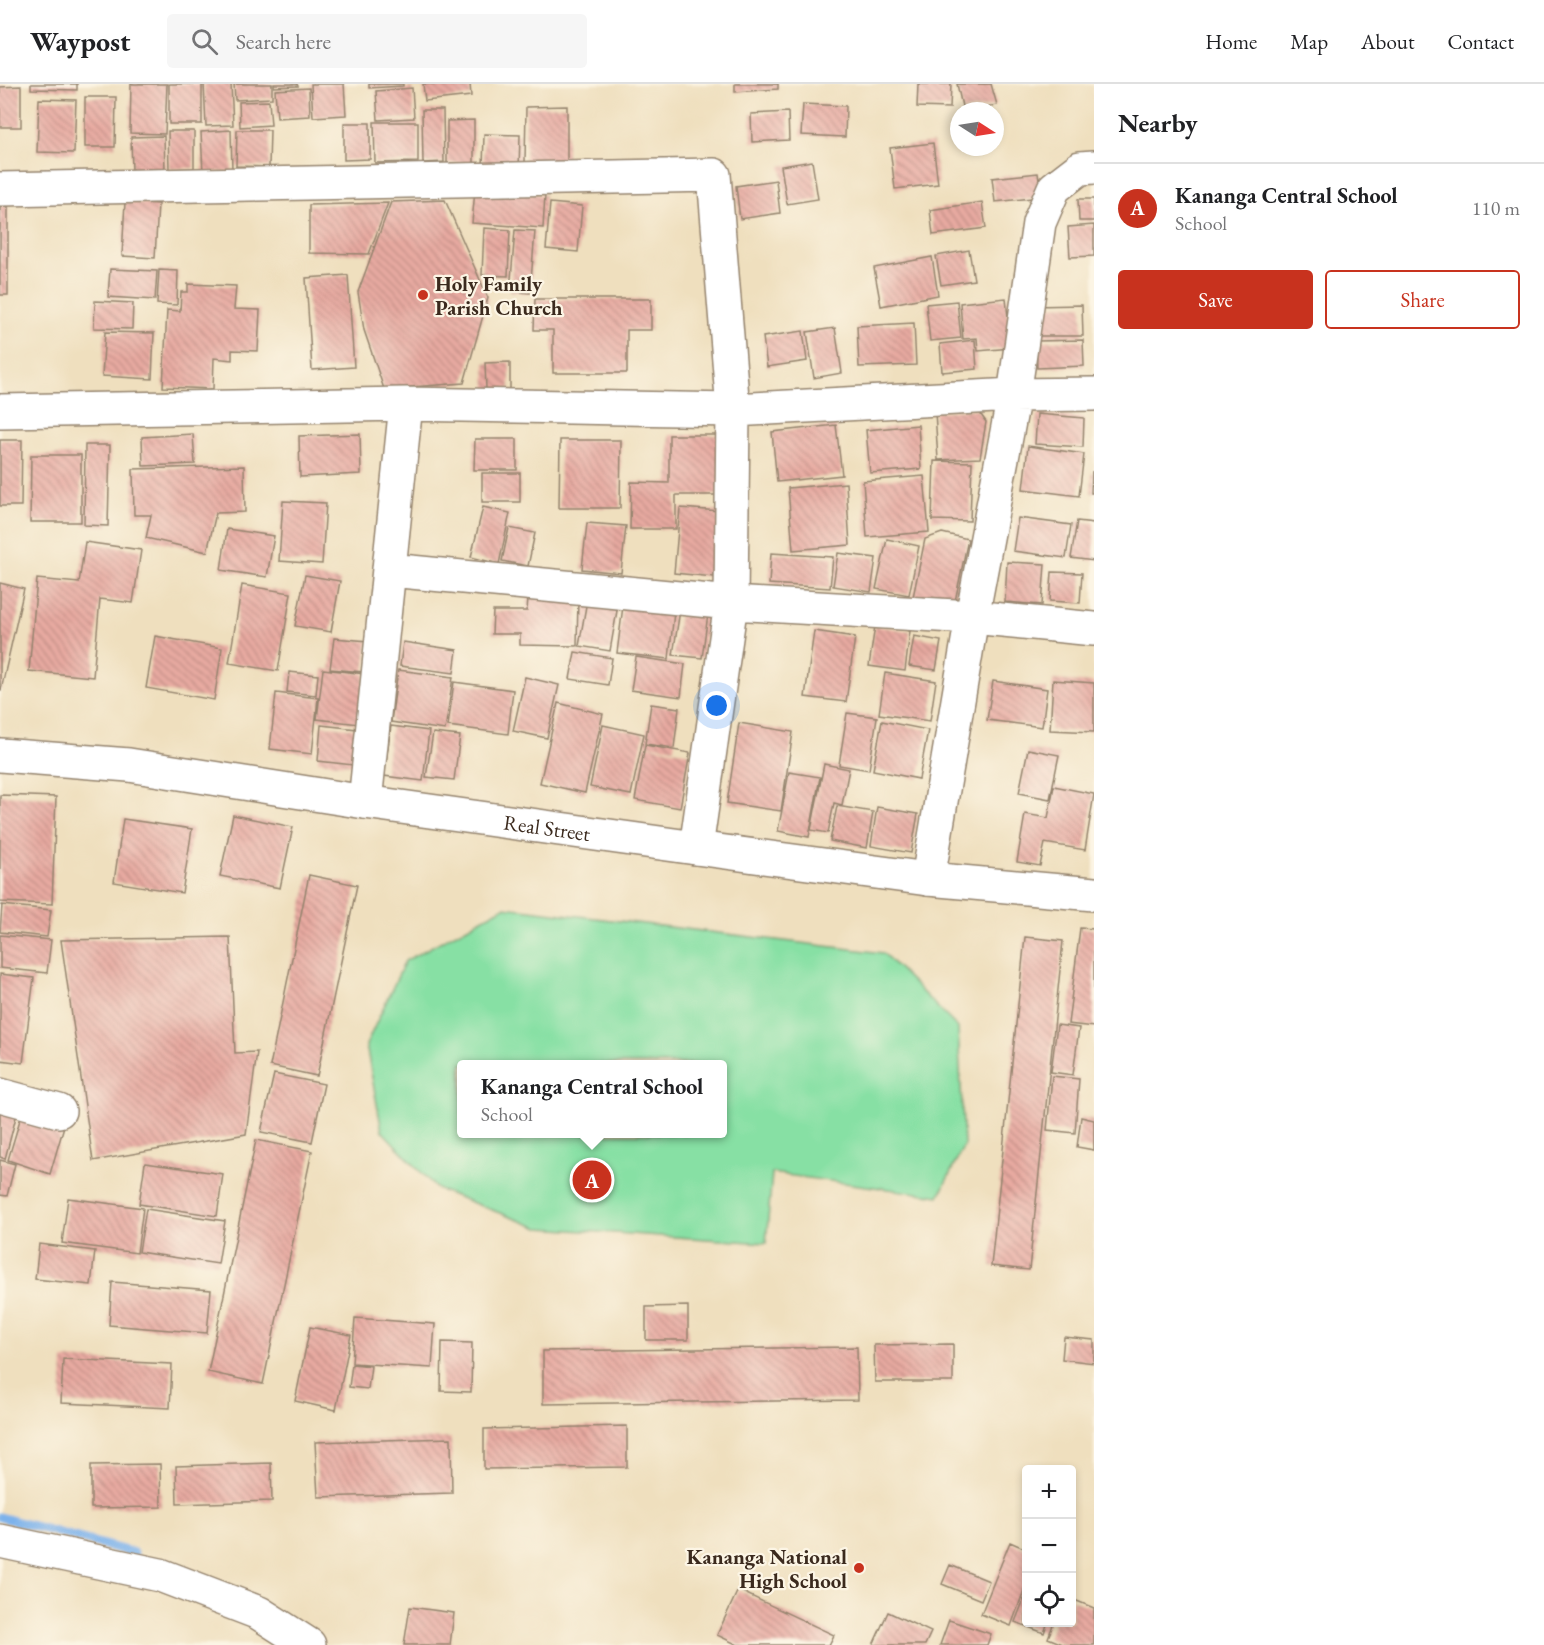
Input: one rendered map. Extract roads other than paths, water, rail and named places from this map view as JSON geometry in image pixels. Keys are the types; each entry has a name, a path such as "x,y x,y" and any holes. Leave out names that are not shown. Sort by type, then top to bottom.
{"main road":[{"path":"928,879 972,617 1014,395 1039,223 1054,188 1080,168 1094,167"},
{"path":"0,189 714,175 733,410 731,603 696,848"},
{"path":"0,411 406,404 733,410 1014,395 1094,394"},
{"path":"365,802 406,404"},
{"path":"390,570 731,603 972,617 1094,629"},
{"name":"Real Street","path":"0,754 129,765 365,802 928,879 1094,894"},
{"path":"0,1095 59,1111"},
{"path":"0,1541 160,1575 259,1613 309,1645"}],"waterway":[{"path":"0,1517 134,1553"}],"place":[{"name":"Holy Family Parish Church","path":"423,295"},
{"name":"Kananga Central School","path":"592,1180"},
{"name":"Kananga National High School","path":"859,1568"}]}
